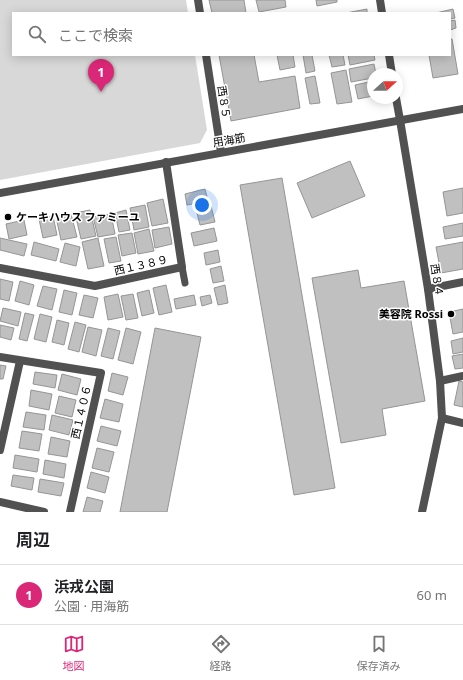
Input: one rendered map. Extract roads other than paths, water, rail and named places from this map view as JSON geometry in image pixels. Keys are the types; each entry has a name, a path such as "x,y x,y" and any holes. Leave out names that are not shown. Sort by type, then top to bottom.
{"street":[{"path":"198,0 200,12"},
{"path":"380,0 382,12"},
{"name":"西８５","path":"206,56 220,152"},
{"path":"389,56 391,68"},
{"name":"西８４","path":"397,104 428,289 440,381 442,418 422,512"},
{"name":"用海筋","path":"0,193 463,109"},
{"name":"西１３８９","path":"0,268 95,286 182,267 166,162"},
{"path":"428,289 463,282"},
{"name":"西１４０６","path":"0,358 101,373 70,512"},
{"path":"0,450 20,361"},
{"path":"440,381 463,376"},
{"path":"442,418 463,423"},
{"path":"0,502 44,512"}],"lane":[{"path":"182,267 185,283"}],"place":[{"name":"浜戎公園","path":"101,92"},
{"name":"ケーキハウス ファミーユ","path":"8,217"},
{"name":"美容院 Rossi","path":"451,314"}]}
